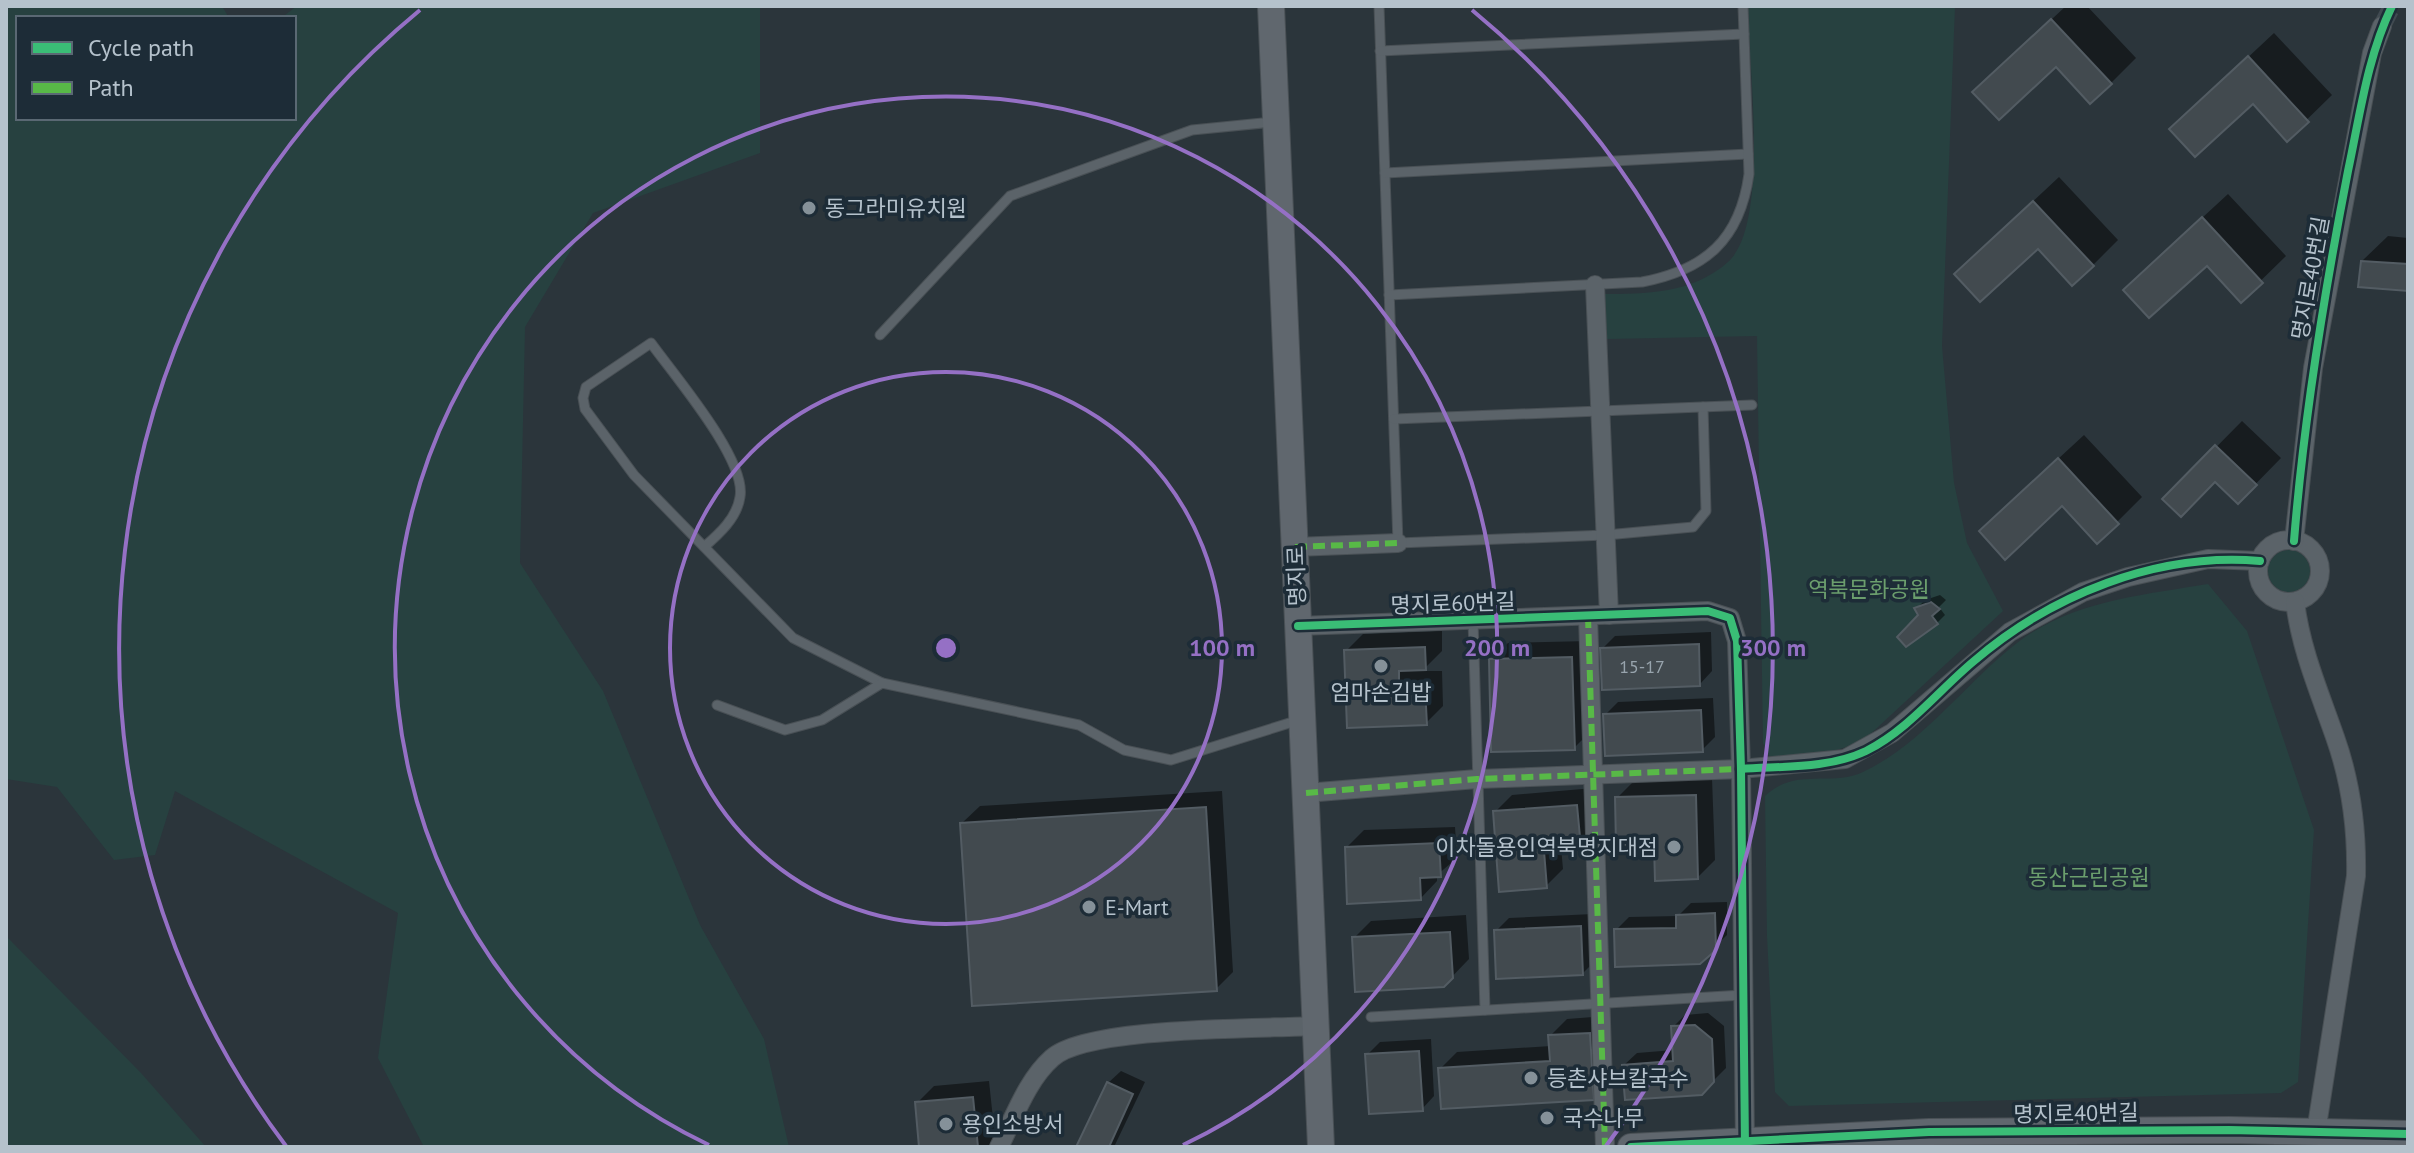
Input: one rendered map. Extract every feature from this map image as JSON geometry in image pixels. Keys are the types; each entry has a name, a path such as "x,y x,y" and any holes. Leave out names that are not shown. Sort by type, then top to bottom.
{"main road":[{"name":"명지로","path":"1271,6 1321,1147"},
{"name":"명지로40번길","path":"1631,1147 1745,1144 1929,1132 2408,1134"}],"street":[{"name":"명지로40번길","path":"2294,541 2313,368 2366,83 2382,26"},
{"path":"1595,285 1609,615"},
{"path":"2294,541 2303,543 2317,557 2320,576 2312,593 2295,602 2284,602 2266,592 2260,582 2260,561 2273,545 2294,541"},
{"path":"1295,547 1398,543"},
{"path":"1306,793 1477,779 1826,763 1869,750 1916,714 2010,632 2083,592 2128,577 2208,559 2260,561"},
{"path":"2295,602 2306,661 2345,770 2357,836 2356,876 2316,1132"},
{"name":"명지로60번길","path":"1298,626 1708,611 1730,618 1737,641 1741,769"},
{"path":"1588,616 1605,1147"},
{"path":"1741,769 1745,1144"},
{"path":"999,1147 1037,1075 1053,1057 1074,1045 1140,1035 1316,1026"}],"lane":[{"path":"1379,6 1398,543 1681,531 1702,520 1706,511 1703,407"},
{"path":"1389,295 1642,282 1674,276 1696,266 1734,225 1745,200 1748,154 1743,6"},
{"path":"1380,51 1744,34"},
{"path":"880,335 1010,196 1192,130 1276,122"},
{"path":"1385,173 1748,154"},
{"path":"704,547 732,519 740,498 740,480 723,442 651,343 586,387 583,398 585,409 634,475 704,547 793,638 882,683 1079,725 1124,750 1171,760 1303,719"},
{"path":"1394,419 1752,405"},
{"name":"명지로60번길","path":"1473,620 1485,1010"},
{"path":"717,705 785,730 822,720 882,683"},
{"path":"1371,1017 1743,995"}],"green space":[{"path":"6,6 222,6 228,16 16,16 16,120 296,120 296,16 284,16 297,6 760,6 760,153 593,213 525,327 520,563 603,691 700,925 764,1039 789,1147 424,1147 378,1058 398,913 175,791 155,855 114,860 57,787 6,779"},
{"name":"역북문화공원","path":"1747,6 1955,6 1942,346 1954,483 1967,543 2003,611 1864,740 1829,752 1806,755 1769,756 1763,743 1757,336 1607,339 1601,294 1635,294 1684,286 1714,273 1728,262 1741,243 1749,214 1754,141"},
{"path":"2289,550 2304,556 2310,571 2304,586 2289,592 2274,586 2268,571 2274,556"},
{"name":"동산근린공원","path":"2208,584 2247,631 2314,830 2298,1082 2281,1093 1789,1106 1775,1092 1767,936 1765,796 1788,782 1851,776 1885,760 1925,729 2017,643 2060,618 2133,596"},
{"path":"6,936 141,1073 206,1147 6,1147"}],"building":[{"path":"2051,19 2112,84 2090,104 2056,67 1999,120 1972,92"},
{"path":"2248,56 2309,122 2287,142 2253,104 2195,157 2169,129"},
{"path":"2033,201 2094,266 2072,286 2038,249 1980,302 1954,274"},
{"path":"2202,217 2263,283 2241,303 2207,266 2149,318 2123,290"},
{"path":"2361,261 2408,264 2408,291 2358,287"},
{"path":"2215,445 2257,485 2238,504 2215,482 2181,517 2162,499"},
{"path":"2058,458 2119,524 2097,544 2062,506 2005,560 1979,531"},
{"path":"1931,602 1940,609 1932,616 1938,624 1906,647 1897,637 1918,615 1914,608"},
{"path":"1699,644 1700,686 1602,690 1600,648"},
{"path":"1425,647 1426,670 1399,671 1399,688 1425,687 1427,725 1347,728 1344,650"},
{"path":"1572,657 1575,750 1491,752 1489,659"},
{"path":"1701,710 1703,752 1605,756 1603,714"},
{"path":"1696,795 1698,879 1655,881 1654,844 1616,845 1615,797"},
{"path":"1577,805 1581,848 1544,851 1547,888 1499,892 1493,811"},
{"name":"E-Mart","path":"1206,807 1217,991 972,1006 960,823"},
{"path":"1439,843 1441,877 1420,878 1421,900 1347,904 1345,847"},
{"path":"1715,913 1716,950 1700,964 1615,967 1614,929 1676,928 1676,915"},
{"path":"1581,926 1583,975 1496,979 1494,930"},
{"path":"1450,932 1453,978 1444,987 1355,992 1352,937"},
{"path":"1695,1025 1712,1039 1714,1082 1702,1095 1625,1100 1622,1065 1673,1061 1671,1026"},
{"path":"1590,1033 1594,1100 1441,1109 1438,1068 1550,1061 1548,1035"},
{"path":"1419,1051 1423,1111 1369,1114 1365,1054"},
{"path":"1107,1082 1133,1094 1109,1147 1076,1147"},
{"name":"용인소방서","path":"973,1097 978,1147 919,1147 915,1102"}],"tunnel":[{"path":"2382,26 2392,6"}],"marked path":[{"path":"1295,547 1398,543"},
{"path":"1588,616 1605,1147"},
{"path":"1306,793 1477,779 1741,769"}],"cycle path":[{"path":"2294,541 2309,401 2339,217 2370,66 2392,6"},
{"path":"1741,769 1821,764 1866,751 1896,732 2004,637 2071,598 2107,583 2145,571 2183,564 2221,560 2260,561"},
{"path":"1298,626 1708,611 1730,618 1737,641 1741,769 1745,1147"},
{"path":"1631,1147 1929,1132 2229,1130 2408,1134"}],"place":[{"name":"동그라미유치원","path":"809,208"},
{"name":"엄마손김밥","path":"1381,666"},
{"name":"이차돌용인역북명지대점","path":"1674,847"},
{"name":"E-Mart","path":"1089,907"},
{"name":"등촌샤브칼국수","path":"1531,1078"},
{"name":"국수나무","path":"1547,1118"},
{"name":"용인소방서","path":"946,1124"}]}
